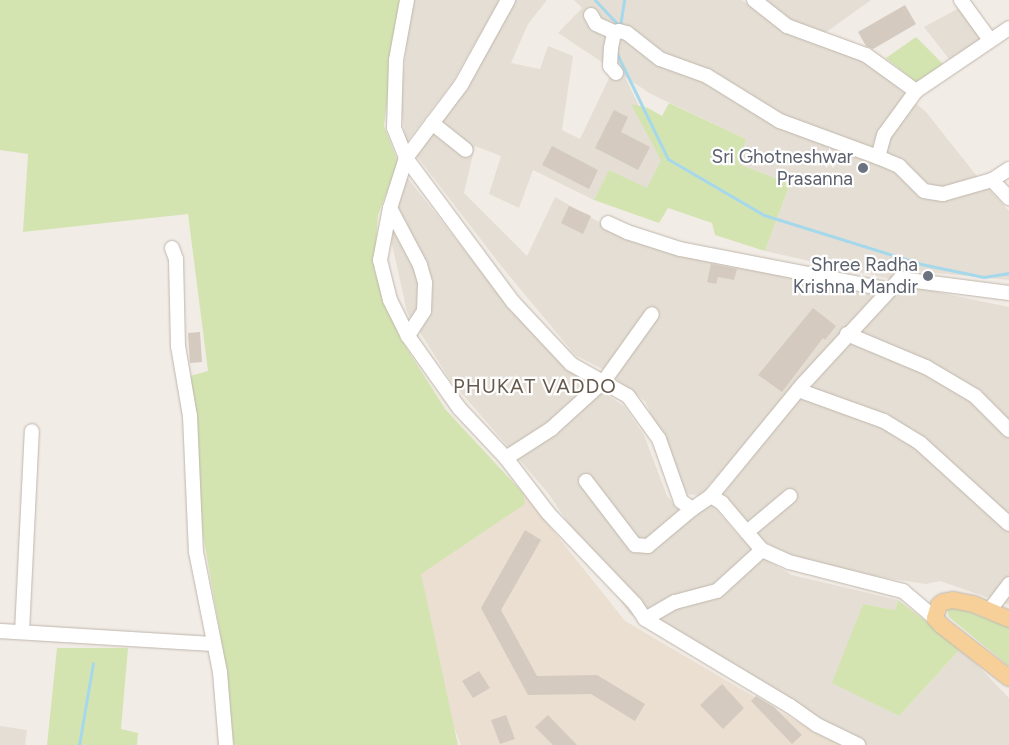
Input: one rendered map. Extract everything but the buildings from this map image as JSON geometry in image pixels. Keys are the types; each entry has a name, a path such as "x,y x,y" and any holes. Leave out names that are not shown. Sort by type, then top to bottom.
{"main road":[{"path":"1009,619 953,600 939,605 935,618 941,625 1009,678"}],"street":[{"path":"407,0 396,60 394,128 406,158 513,302 572,364 628,396 659,439 681,501 692,509"},
{"path":"508,0 461,85 406,158 390,208 380,260 390,300 408,336 459,408 506,458 548,513 635,604 645,619 790,706 817,725 858,745"},
{"path":"754,0 787,26 866,55 916,91"},
{"path":"961,0 990,40"},
{"path":"591,15 596,24 614,32 627,33 660,59 707,76 780,122 899,166 924,191 943,194 992,180 1009,169"},
{"path":"878,157 884,135 916,91 1009,28"},
{"path":"614,32 610,66 616,73"},
{"path":"432,123 466,150"},
{"path":"992,180 1009,198"},
{"path":"390,208 420,265 425,283 424,311 408,336"},
{"path":"608,223 627,232 680,249 890,290"},
{"path":"172,248 176,259 178,346 190,416 196,552 220,672 226,745"},
{"path":"586,481 635,545 648,546 692,509 711,496 798,390 847,334 900,279 1009,293"},
{"path":"506,458 551,429 604,381 652,314"},
{"path":"847,334 926,366 975,396 1009,430"},
{"path":"798,390 884,421 920,443 1009,524"},
{"path":"22,632 32,432"},
{"path":"711,496 722,503 762,550 789,562 903,591 935,618"},
{"path":"747,532 790,496"},
{"path":"645,619 675,602 717,591 762,550"},
{"path":"989,611 1009,584"},
{"path":"0,631 214,644"}],"shaded area":[{"path":"412,0 500,0 452,83 406,143 400,101"},
{"path":"513,0 547,0 528,24 511,63 540,69 548,46 573,56 562,130 580,139 611,74 617,72 558,33 582,8 574,0 742,0 777,27 870,63 926,112 976,175 1009,211 1009,280 915,271 890,279 765,251 790,184 739,164 746,139 651,94 625,77 663,156 647,189 609,170 594,200 533,170 519,208 489,194 501,156 475,146 464,193 527,256 555,197 606,226 877,294 700,496 687,494 645,401 602,369 575,355 502,267 415,154"},
{"path":"764,0 871,0 825,33 792,21"},
{"path":"959,8 982,39 949,59 924,27"},
{"path":"406,176 499,294 534,332 578,376 624,406 644,435 667,496 685,517 709,501 737,534 764,559 792,575 898,600 895,610 863,604 833,683 899,716 961,648 1009,698 1009,745 866,745 654,621 638,620 629,613 548,493 451,381 407,312 390,235"},
{"path":"897,287 913,287 1009,307 1009,605 940,581 926,584 806,562 766,543 719,494"},
{"path":"523,493 625,621 818,734 841,745 461,745 435,679 404,574 483,499"},
{"path":"0,726 27,730 25,745 0,745"}],"green space":[{"path":"0,0 400,0 384,126 398,162 378,215 374,270 400,338 446,410 523,493 525,504 421,574 458,745 234,745 220,632 203,535 190,376 208,371 188,214 23,232 28,154 0,150"},
{"path":"916,37 943,64 916,82 886,58"},
{"path":"669,103 746,139 739,164 790,184 765,251 715,235 712,223 668,208 659,223 594,200 609,170 647,188 661,160 631,104 648,108 662,116"},
{"path":"898,600 961,648 899,716 832,683 863,604 895,610"},
{"path":"959,608 1009,627 1009,666 949,617 947,609"},
{"path":"57,648 128,648 121,729 138,733 137,745 47,745"}],"waterway":[{"path":"595,0 620,27"},
{"path":"620,26 624,0"},
{"path":"616,52 668,159 764,215 921,264 984,277 1009,273"},
{"path":"79,745 93,663"}],"place":[{"name":"Sri Ghotneshwar Prasanna","path":"863,168"},
{"name":"Shree Radha Krishna Mandir","path":"928,276"}],"district":[{"name":"PHUKAT VADDO","path":"535,386"}]}
